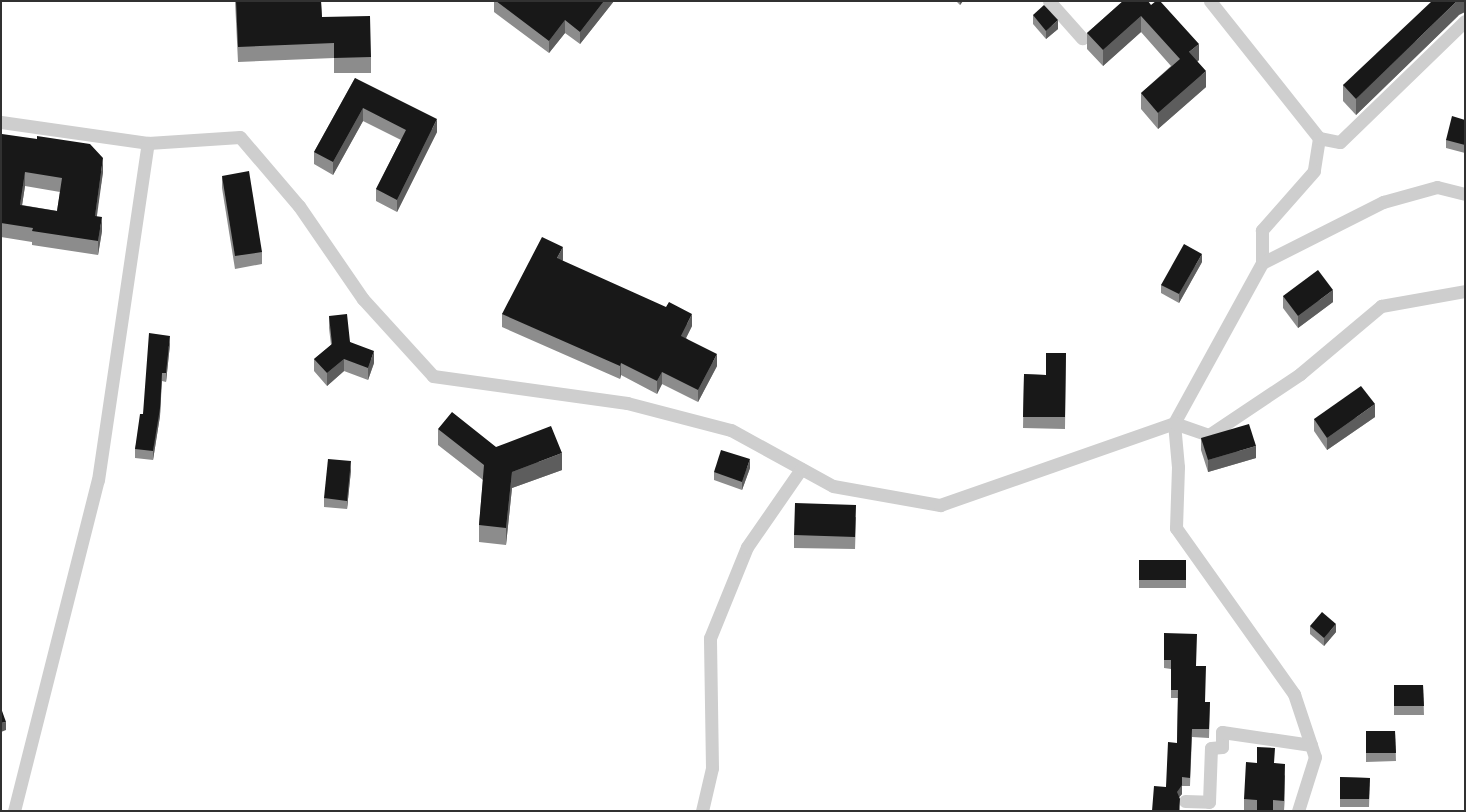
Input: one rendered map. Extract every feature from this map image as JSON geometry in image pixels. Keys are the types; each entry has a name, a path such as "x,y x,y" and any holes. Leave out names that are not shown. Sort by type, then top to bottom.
{"street":[{"path":"1049,1 1082,38"},
{"path":"1210,1 1319,138 1340,142 1465,21"},
{"path":"1,122 148,143 240,137 298,206 364,298 433,376 626,403 731,430 833,486 940,505 1174,423 1209,435 1300,374 1381,306 1465,291"},
{"path":"1298,811 1315,757 1294,694 1176,528 1178,467 1174,423 1262,263 1262,230 1314,171 1319,138"},
{"path":"14,811 98,480 148,143"},
{"path":"1262,263 1383,202 1437,187 1465,194"},
{"path":"702,811 712,768 710,638 747,547 801,469"},
{"path":"1189,805 1208,802 1210,748 1222,747 1222,732 1311,745"}],"building":[{"path":"236,1 321,1 322,17 370,16 371,57 334,58 334,43 238,47"},
{"path":"496,1 604,1 580,32 565,20 549,41"},
{"path":"1123,1 1148,1 1151,5 1156,1 1160,1 1199,44 1189,52 1206,71 1158,113 1141,93 1180,59 1141,16 1103,50 1087,33"},
{"path":"1432,1 1457,1 1356,99 1343,85"},
{"path":"1044,5 1058,20 1046,31 1033,15"},
{"path":"355,78 437,119 397,200 376,189 406,130 363,108 333,162 314,152"},
{"path":"1452,116 1465,120 1465,145 1446,140"},
{"path":"2,134 37,139 37,136 90,144 103,158 95,216 102,217 98,241 32,231 33,228 1,223","holes":["25,172 62,178 57,211 20,205"]},
{"path":"249,171 262,252 235,256 222,176"},
{"path":"542,237 563,247 557,258 666,307 669,302 692,314 681,336 717,354 698,390 662,372 657,381 621,363 620,366 502,314"},
{"path":"1184,244 1202,254 1179,294 1161,285"},
{"path":"1318,270 1333,290 1298,316 1283,296"},
{"path":"347,314 350,342 374,351 368,368 344,359 327,373 314,359 332,344 329,316"},
{"path":"149,333 170,336 166,373 162,373 160,408 153,451 135,449 140,414 143,414"},
{"path":"1046,353 1066,353 1065,417 1023,417 1024,374 1046,375"},
{"path":"1361,386 1375,404 1327,438 1314,419"},
{"path":"452,412 496,447 551,426 562,453 512,472 506,528 479,525 484,465 438,429"},
{"path":"1249,424 1256,446 1208,460 1201,438"},
{"path":"721,450 750,459 742,482 714,472"},
{"path":"328,459 351,461 347,501 324,498"},
{"path":"795,503 856,505 855,537 794,535"},
{"path":"1139,560 1186,560 1186,580 1139,580"},
{"path":"1322,612 1336,624 1324,638 1310,626"},
{"path":"1164,633 1197,634 1196,666 1206,666 1205,702 1210,702 1209,729 1192,729 1190,778 1182,777 1182,785 1177,792 1180,799 1179,811 1152,811 1154,786 1166,787 1168,742 1177,743 1178,690 1171,690 1171,660 1164,660"},
{"path":"1394,685 1423,685 1424,706 1394,706"},
{"path":"1,708 6,722 1,723"},
{"path":"1366,731 1395,731 1396,753 1366,753"},
{"path":"1257,747 1275,748 1274,763 1285,764 1284,801 1273,800 1273,811 1257,811 1257,800 1244,799 1246,762 1257,763"},
{"path":"1340,777 1370,778 1369,799 1340,799"}]}
